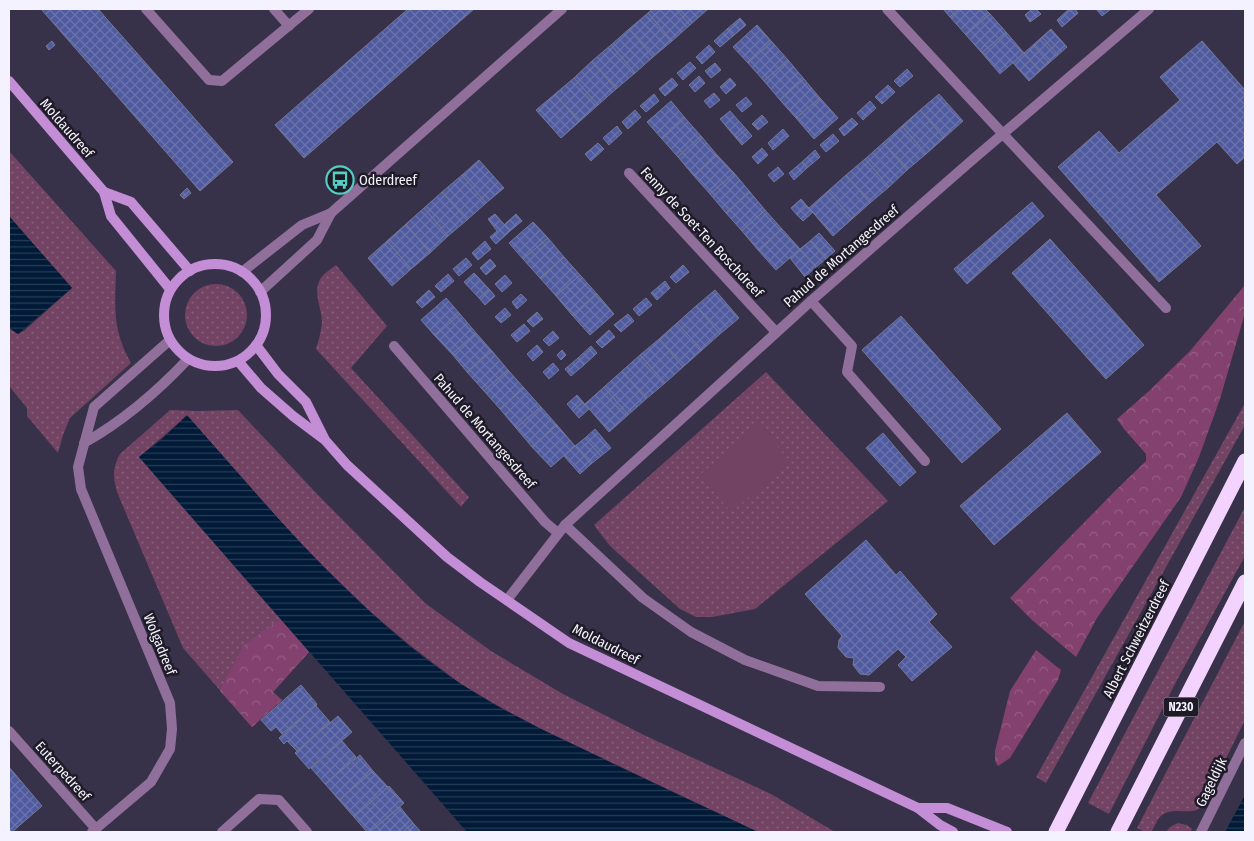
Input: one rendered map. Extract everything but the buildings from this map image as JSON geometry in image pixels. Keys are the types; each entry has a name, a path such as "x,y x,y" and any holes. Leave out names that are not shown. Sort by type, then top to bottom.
{"highway":[{"name":"Albert Schweitzerdreef","path":"1056,832 1245,461"},
{"name":"N230","path":"1118,832 1245,582"}],"street":[{"path":"146,9 208,80 222,81 309,9"},
{"path":"274,9 289,26"},
{"path":"242,272 302,225 331,213 562,9"},
{"path":"887,9 1166,308"},
{"name":"Pahud de Mortangesdreef","path":"507,600 565,525 811,301 1150,9"},
{"name":"Moldaudreef","path":"9,81 104,192 111,216 170,289"},
{"name":"Fenny de Soet-Ten Boschdreef","path":"629,173 776,332"},
{"name":"Moldaudreef","path":"104,192 131,202 190,271"},
{"path":"260,292 317,240 331,213"},
{"path":"211,264 232,267 242,272 250,278 260,292 264,302 265,319 262,336 256,346 238,361 228,365 208,366 188,359 181,354 170,340 164,320 166,299 170,289 190,271 211,264"},
{"path":"811,301 852,346 847,372 924,461"},
{"name":"Wolgadreef","path":"94,830 151,782 170,749 172,729 170,703 82,489 78,467 94,407 170,340"},
{"name":"Moldaudreef","path":"256,346 278,374 306,402 325,440"},
{"name":"Pahud de Mortangesdreef","path":"394,346 545,522 558,533"},
{"path":"84,443 108,430 163,386 188,359"},
{"name":"Moldaudreef","path":"238,361 262,388 286,410 325,440 347,465 447,557 569,643 918,808 940,825 953,832"},
{"path":"565,525 643,598 692,632 745,660 818,686 880,687"},
{"name":"Euterpedreef","path":"9,731 94,830"},
{"name":"Gageldijk","path":"1201,832 1245,743"},
{"path":"222,832 259,800 265,799 279,800 307,832"},
{"name":"Moldaudreef","path":"918,808 947,808 1007,832"}],"shaded area":[{"path":"9,151 116,271 116,318 120,339 131,363 70,418 58,453 27,416 27,408 9,386 9,328 18,334 24,331 72,288 9,216"},
{"path":"336,265 387,326 351,368 469,497 461,507 316,349 322,322 317,294 318,283 324,274"},
{"path":"216,284 228,287 238,293 244,303 247,315 244,327 238,337 228,343 216,346 204,343 194,337 188,327 185,315 188,303 194,293 204,287"},
{"path":"766,372 888,501 755,609 712,617 696,617 680,609 610,546 594,525"},
{"path":"1245,403 1245,425 1046,783 1036,777"},
{"path":"170,410 238,410 318,495 425,603 491,651 563,694 646,736 771,794 835,832 758,832 539,728 461,684 407,643 371,612 306,550 187,416 139,457 309,652 273,692 282,700 252,727 183,648 117,492 114,473 120,454"},
{"path":"759,425 790,462 731,512 700,475"},
{"path":"1245,507 1245,556 1177,680 1109,814 1088,803"},
{"path":"1245,621 1245,720 1203,805 1193,811 1176,811 1164,814 1159,818 1151,832 1145,832 1137,828"},
{"path":"1178,823 1187,825 1192,829 1190,832 1166,832 1170,827"}],"green space":[{"path":"1245,285 1245,313 1220,399 1199,457 1181,497 1097,618 1076,657 1032,620 1010,598 1146,461 1146,454 1117,419 1190,351"},
{"path":"280,619 309,652 273,692 282,700 252,727 220,691 243,646"},
{"path":"1036,650 1061,670 1058,680 1010,758 998,766 995,761 995,751 1010,691"}],"water":[{"path":"9,216 72,288 18,334 9,328"},
{"path":"187,415 316,559 350,593 422,656 461,684 523,720 758,832 467,832 139,457 162,439"},
{"path":"1245,795 1244,832 1225,832"}],"place":[{"name":"Oderdreef","path":"340,180"}]}
